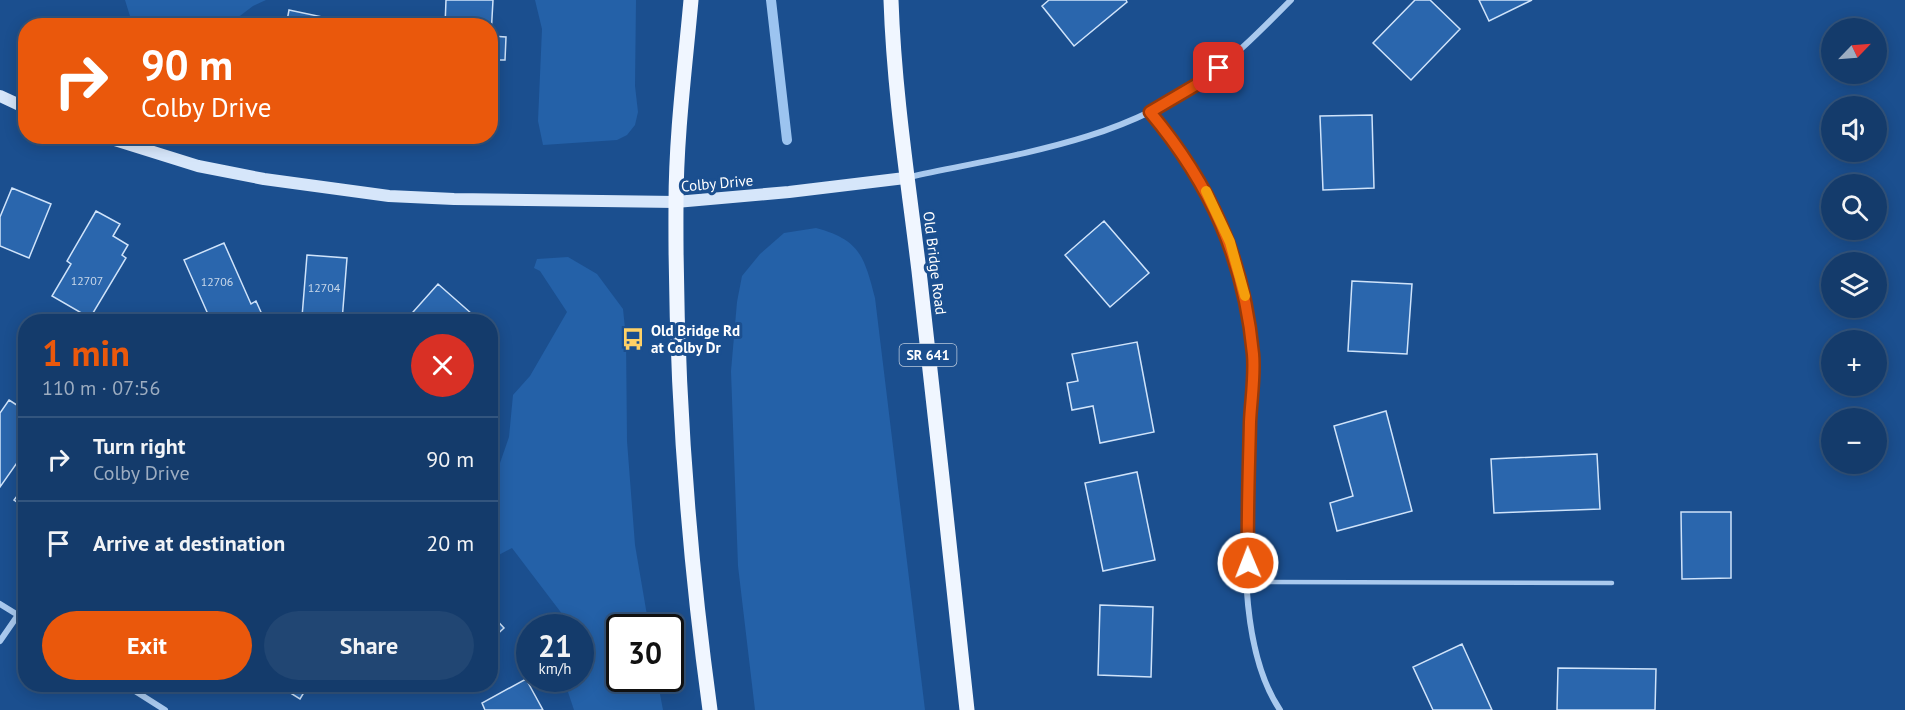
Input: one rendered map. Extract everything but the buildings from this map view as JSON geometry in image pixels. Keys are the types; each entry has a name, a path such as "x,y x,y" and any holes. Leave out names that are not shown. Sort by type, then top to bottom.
{"main road":[{"path":"691,0 676,202 686,500 710,710"},
{"name":"Old Bridge Road","path":"891,0 892,44 905,178 919,270 967,710"}],"street":[{"name":"Colby Drive","path":"128,144 198,166 264,180 388,196 454,200 676,202 789,192 905,178 1069,142 1101,133 1150,112 1201,82 1237,54 1291,0"},
{"path":"0,96 18,104"},
{"path":"1150,112 1178,146 1202,182 1230,242 1245,293 1253,356 1247,507 1250,633 1258,666 1280,710"},
{"path":"0,604 18,615 0,641"},
{"path":"142,692 165,710"}],"lane":[{"path":"1248,582 1612,583"}],"shaded area":[{"path":"125,0 266,0 253,6 237,18 131,18"},
{"path":"535,0 636,0 635,86 638,112 635,125 627,135 617,140 543,145 538,121 542,29"},
{"path":"816,228 842,238 858,252 867,271 875,298 925,710 755,710 738,566 731,371 737,302 742,276 760,254 784,233"},
{"path":"568,257 597,274 623,309 626,338 627,441 635,545 647,614 606,614 606,692 660,692 663,710 574,710 568,692 594,692 594,614 562,614 512,548 498,555 498,469 509,437 513,395 530,376 567,312 540,271 534,268 537,259"}],"waterway":[{"path":"771,0 787,140"}],"slow traffic":[{"path":"1206,191 1230,242 1245,296"}],"place":[{"name":"Old Bridge Rd at Colby Dr","path":"633,339"}],"route":[{"path":"1219,68 1201,82 1150,112 1178,146 1202,182 1230,242 1245,293 1253,356 1247,507 1248,563"}]}
